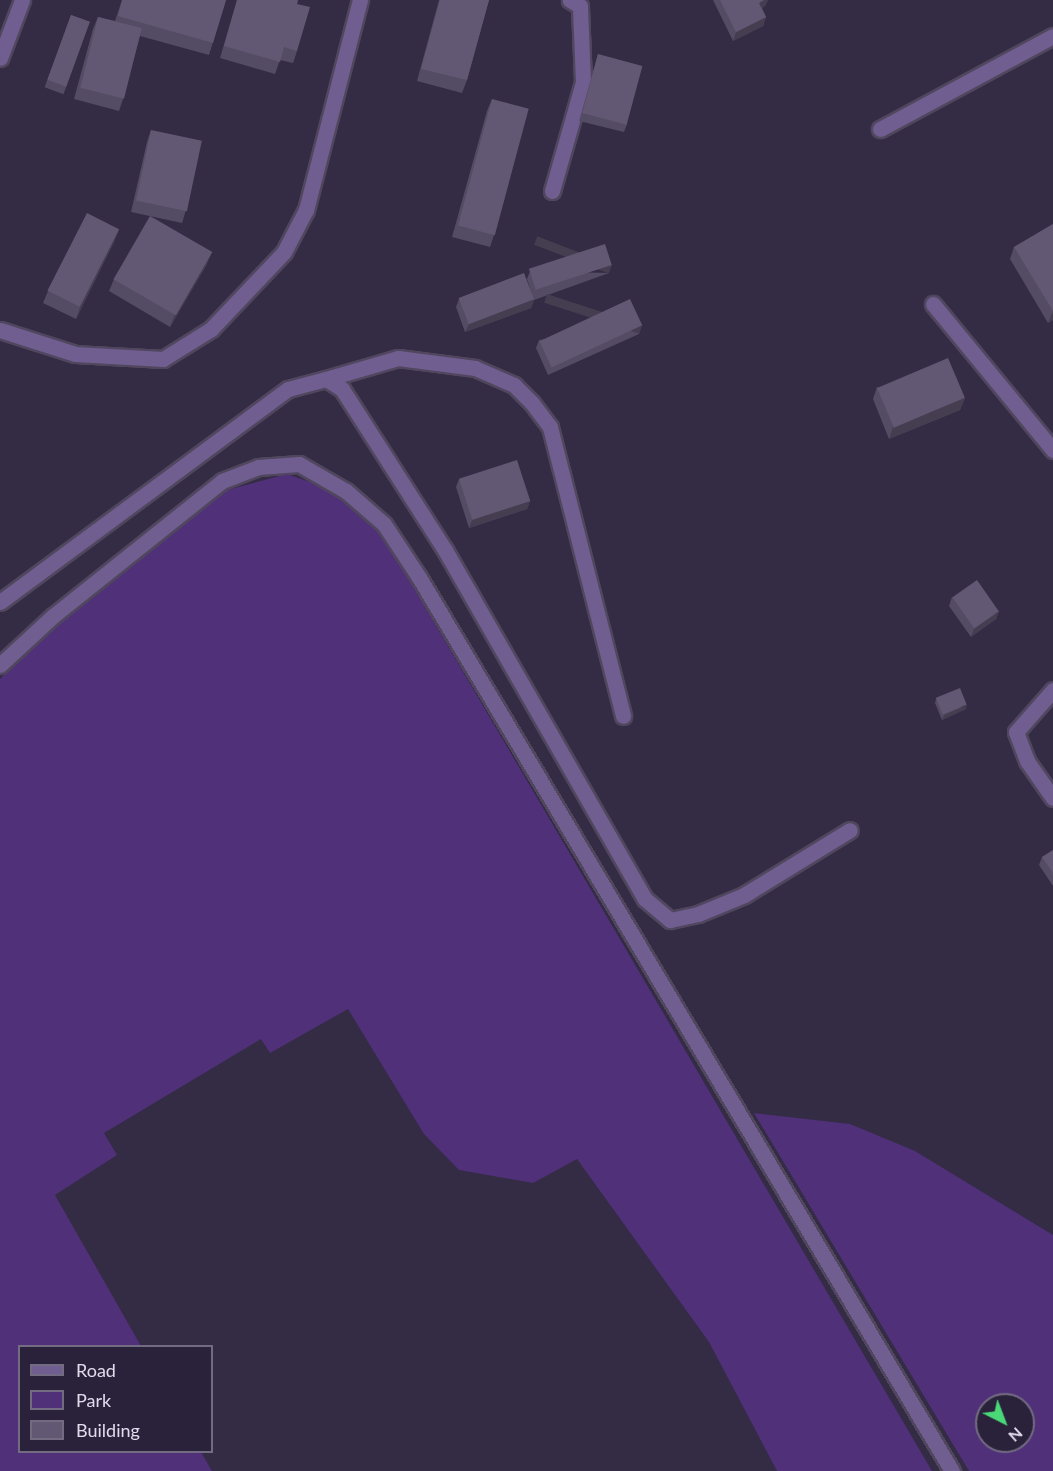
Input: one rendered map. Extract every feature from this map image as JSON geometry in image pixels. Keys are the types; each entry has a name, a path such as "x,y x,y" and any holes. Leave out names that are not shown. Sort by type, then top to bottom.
{"street":[{"path":"0,58 22,0"},
{"path":"0,330 75,354 163,359 211,329 285,252 306,210 360,0"},
{"path":"552,191 583,82 580,6 570,0"},
{"path":"880,129 1053,36"},
{"path":"933,304 1053,450"},
{"path":"0,602 288,389 398,358 476,368 514,385 532,403 550,427 623,716"},
{"path":"326,379 342,389 445,550 654,906 670,920 698,914 744,895 850,830"},
{"path":"0,665 53,616 222,481 258,467 299,464 346,491 384,524 420,579 952,1471"},
{"path":"1053,690 1016,732 1027,761 1053,798"}],"green space":[{"path":"287,474 336,491 374,524 404,571 932,1471 777,1471 709,1342 577,1159 533,1183 459,1170 424,1134 348,1009 270,1053 261,1039 104,1133 117,1155 55,1195 140,1345 18,1345 18,1453 202,1453 212,1471 0,1471 0,679 74,605 220,492"},
{"path":"754,1113 850,1124 915,1151 1053,1235 1053,1471 969,1471"}],"building":[{"path":"122,0 226,0 213,43 118,16"},
{"path":"237,0 298,0 297,4 310,7 297,51 284,47 280,62 224,46"},
{"path":"440,0 489,0 467,80 421,69"},
{"path":"720,0 764,0 759,3 766,17 736,32"},
{"path":"71,15 90,22 66,87 47,80"},
{"path":"98,17 142,28 124,99 80,88"},
{"path":"598,54 642,66 627,125 582,113"},
{"path":"492,99 529,109 495,235 458,226"},
{"path":"151,130 202,141 187,211 136,200"},
{"path":"87,213 119,229 80,307 48,291"},
{"path":"150,216 212,252 176,315 114,279"},
{"path":"1053,224 1053,311 1014,247"},
{"path":"605,244 612,265 536,290 529,269"},
{"path":"524,273 534,299 469,324 459,298"},
{"path":"630,299 642,325 552,368 539,341"},
{"path":"948,358 965,398 894,428 877,388"},
{"path":"517,460 530,501 472,520 459,479"},
{"path":"977,580 999,611 974,628 952,597"},
{"path":"960,688 967,705 943,714 936,698"},
{"path":"1053,850 1053,873 1042,857"}]}
